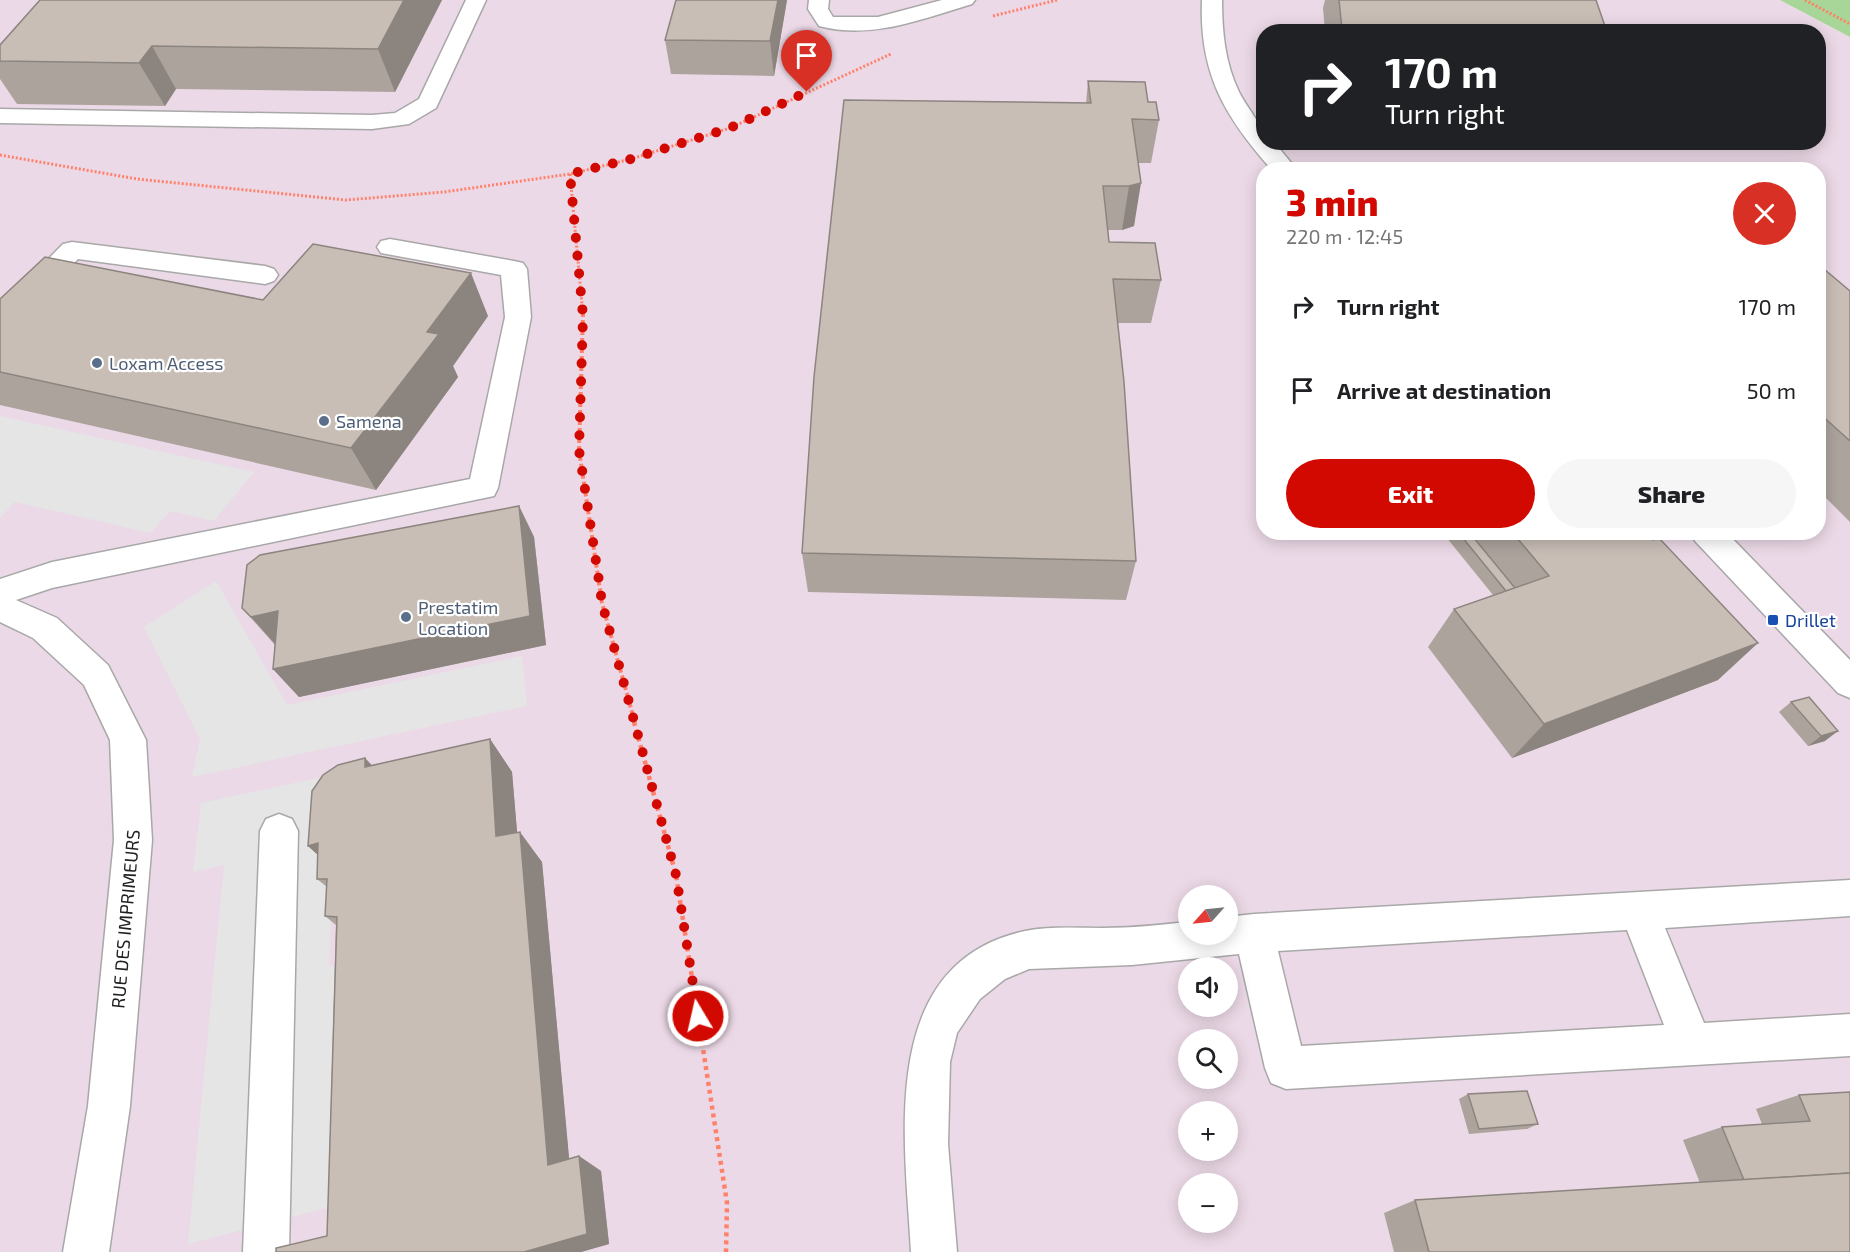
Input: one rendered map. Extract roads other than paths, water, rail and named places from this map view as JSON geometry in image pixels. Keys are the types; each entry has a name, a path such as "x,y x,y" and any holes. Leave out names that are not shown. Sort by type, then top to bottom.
{"street":[{"path":"0,116 372,122 401,119 428,103 476,0"},
{"path":"819,0 819,9 826,22 841,26 869,24 897,9 965,0"},
{"path":"1212,0 1211,20 1217,72 1256,138"},
{"path":"1267,150 1278,162"},
{"path":"0,592 52,575 483,488 518,317 514,269 390,247"},
{"path":"0,324 72,250 265,275"},
{"path":"1714,540 1850,683"},
{"name":"RUE DES IMPRIMEURS","path":"0,607 45,628 96,675 128,740 133,840 109,1107 86,1252"},
{"path":"266,1252 279,831"},
{"path":"934,1252 927,1089 934,1039 950,1005 970,980 999,959 1021,951 1162,945 1254,933 1850,898"},
{"path":"1639,911 1692,1044"},
{"path":"1254,933 1286,1068 1850,1035"}],"place":[{"name":"Loxam Access","path":"97,363"},
{"name":"Samena","path":"324,421"},
{"name":"Prestatim Location","path":"406,617"},
{"name":"Drillet","path":"1773,620"}]}
